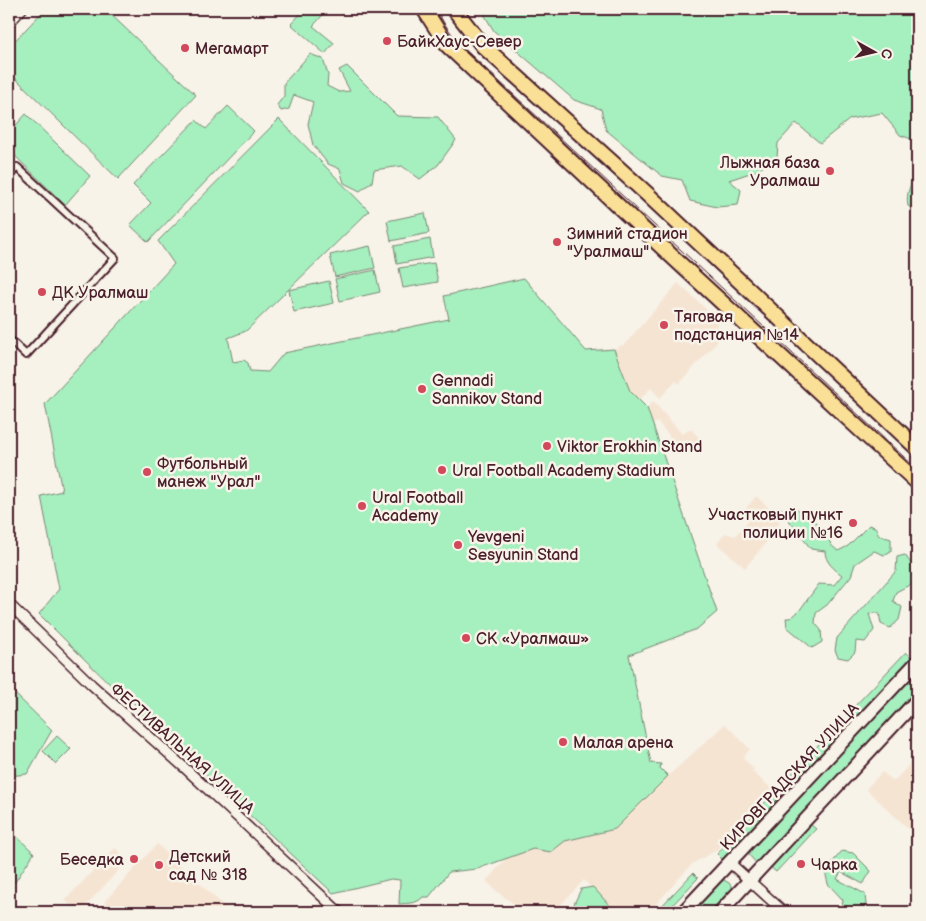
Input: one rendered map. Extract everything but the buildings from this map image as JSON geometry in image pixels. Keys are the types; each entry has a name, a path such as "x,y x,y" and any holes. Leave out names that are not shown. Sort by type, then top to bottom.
{"main road":[{"path":"424,9 447,45 678,262 917,482"},
{"path":"454,9 483,46 646,193 917,448"},
{"name":"КИРОВГРАДСКАЯ УЛИЦА","path":"683,912 917,662"},
{"path":"720,912 917,700"}],"street":[{"path":"9,23 22,9"},
{"path":"9,176 17,167 115,258 28,357 9,339"},
{"name":"ФЕСТИВАЛЬНАЯ УЛИЦА","path":"9,604 92,685 187,770 339,912"},
{"path":"730,863 784,912"}],"shaded area":[{"path":"678,283 720,322 710,334 718,341 679,384 676,381 660,398 651,388 639,400 630,391 614,349 625,344"},
{"path":"653,401 682,434 691,429 701,440 692,448 686,440 677,446 658,422 653,424 647,408"},
{"path":"756,496 780,518 778,528 745,568 717,544 725,533 735,536 750,519 743,512"},
{"path":"725,724 750,749 743,758 754,769 752,771 772,789 717,850 692,864 649,912 613,912 584,880 554,912 526,912 501,895 486,881 511,853 615,829 655,788"},
{"path":"917,756 917,837 866,789 882,772 894,781"},
{"name":"Детский сад № 318","path":"157,844 232,912 114,912 104,902"},
{"path":"115,848 128,860 78,912 65,900"}],"green space":[{"path":"45,9 105,9 196,95 118,179 9,72 9,47"},
{"path":"305,9 328,9 313,26 334,43 325,54 291,24"},
{"path":"481,9 917,9 917,141 900,135 882,113 850,119 820,143 796,123 778,143 777,158 756,171 729,180 741,190 738,205 717,207 690,201 682,180 662,176 606,130 601,109 574,100 494,31"},
{"path":"310,54 323,59 328,75 327,86 339,92 350,91 339,70 347,66 397,116 438,117 456,140 438,165 420,179 402,166 374,170 372,182 360,191 344,183 340,169 328,164 313,145 308,124 313,102 294,95 289,109 281,111 277,105 284,96 284,83"},
{"path":"228,106 254,131 148,242 130,225 151,203 133,185 196,120 206,129"},
{"path":"26,114 90,176 65,205 9,150 9,133"},
{"name":"Ural Football Academy","path":"279,119 369,211 246,331 228,338 233,362 244,360 248,363 250,371 268,372 284,353 449,319 444,296 524,278 586,351 614,349 630,391 647,408 717,612 697,629 629,655 651,763 661,764 660,768 668,776 615,829 565,841 551,852 533,849 477,869 449,872 429,897 423,897 412,903 399,904 400,880 391,879 333,893 137,710 131,700 116,690 39,614 59,589 41,496 62,491 45,404 174,264 158,241"},
{"path":"917,170 916,210 908,206 907,197"},
{"path":"425,213 429,233 391,241 387,221"},
{"path":"430,239 433,257 397,264 394,246"},
{"path":"370,246 375,268 335,277 330,255"},
{"path":"434,263 438,282 403,288 399,268"},
{"path":"375,270 380,292 340,301 335,279"},
{"path":"329,281 334,303 294,312 289,290"},
{"path":"781,508 787,514 797,509 807,516 822,529 831,545 838,551 848,546 869,525 877,528 878,535 891,539 891,551 884,555 874,551 855,564 851,576 827,605 816,613 815,623 821,630 822,642 812,648 787,627 786,618 791,618 799,611 819,584 834,585 842,575 828,562 825,551 811,549 787,518 773,510"},
{"path":"905,555 912,565 917,566 917,581 896,592 893,601 902,607 899,620 890,628 881,624 879,613 869,614 874,630 865,642 856,641 855,652 848,659 838,657 835,650 837,638 896,571 897,557"},
{"path":"906,652 912,658 857,716 851,710"},
{"path":"917,672 917,696 757,864 749,855 751,850"},
{"path":"9,688 52,730 27,774 9,776 15,754 9,749"},
{"path":"833,729 840,735 790,789 784,782"},
{"path":"57,736 71,749 56,764 43,751"},
{"path":"772,795 778,801 723,860 717,854"},
{"path":"809,823 816,829 776,872 769,866"},
{"path":"9,829 34,853 15,882 9,882"},
{"path":"842,851 853,853 871,871 863,884 841,872 837,879 865,894 866,904 860,912 841,912 843,900 828,884 825,871"},
{"path":"693,873 698,878 666,912 656,912"},
{"path":"724,880 733,888 729,896 714,912 691,912 717,884"},
{"path":"593,887 611,907 610,912 580,912 574,904 581,889"}],"tram line":[{"path":"436,9 458,43 917,469"}],"place":[{"name":"БайкХаус-Север","path":"387,41"},
{"name":"Мегамарт","path":"185,48"},
{"name":"Лыжная база Уралмаш","path":"830,171"},
{"name":"Зимний стадион \"Уралмаш\"","path":"557,242"},
{"name":"ДК Уралмаш","path":"42,292"},
{"name":"Тяговая подстанция №14","path":"664,325"},
{"name":"Gennadi Sannikov Stand","path":"422,389"},
{"name":"Viktor Erokhin Stand","path":"547,446"},
{"name":"Ural Football Academy Stadium","path":"442,470"},
{"name":"Футбольный манеж \"Урал\"","path":"147,472"},
{"name":"Ural Football Academy","path":"362,506"},
{"name":"Участковый пункт полиции №16","path":"853,523"},
{"name":"Yevgeni Sesyunin Stand","path":"458,545"},
{"name":"СК «Уралмаш»","path":"466,638"},
{"name":"Малая арена","path":"563,742"},
{"name":"Беседка","path":"134,859"},
{"name":"Чарка","path":"801,864"},
{"name":"Детский сад № 318","path":"159,865"}]}
